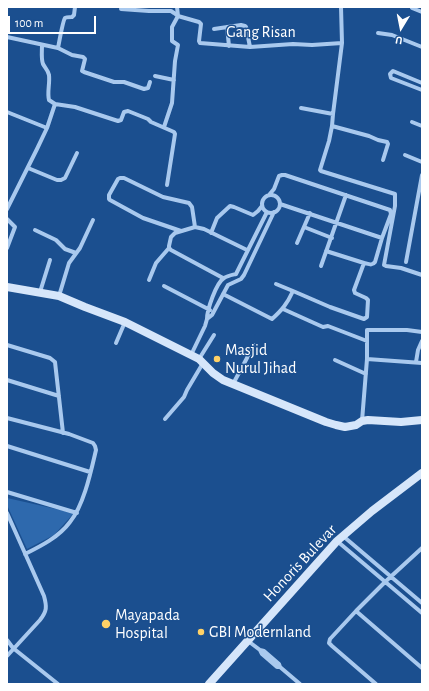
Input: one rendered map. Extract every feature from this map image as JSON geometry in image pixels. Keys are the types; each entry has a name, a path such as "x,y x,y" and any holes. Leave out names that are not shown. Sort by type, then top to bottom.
{"street":[{"path":"58,48 64,19 74,15 75,7"},
{"path":"164,127 172,103 178,45 172,41 172,27 178,16 177,7"},
{"path":"341,7 342,43 332,126 329,141 320,168 321,171 395,195 395,206 384,265 412,271 422,275"},
{"path":"412,8 422,12"},
{"path":"120,9 171,11 178,16"},
{"name":"Gang Risan","path":"178,16 200,22 200,43 250,48 293,44 312,45 342,43"},
{"path":"214,29 241,25 245,26 250,48"},
{"path":"227,27 229,46"},
{"path":"378,33 392,35 422,47"},
{"path":"7,37 58,48 72,55 84,58 82,71 114,82 124,82 144,89 148,88 150,82"},
{"path":"42,45 42,61 49,73 48,95 51,103 75,107 118,121 121,120 124,112 128,111 148,119 151,122 176,134 167,185"},
{"path":"422,83 393,71 390,74 391,78 422,90"},
{"path":"156,76 174,80"},
{"path":"7,209 47,128 55,104"},
{"path":"302,108 333,114"},
{"path":"7,112 47,128"},
{"path":"412,122 422,126"},
{"path":"332,126 387,142 388,144 383,160"},
{"path":"28,168 57,180 61,180 65,178 77,153"},
{"path":"405,156 422,162"},
{"path":"272,195 278,179 282,175 390,210 391,214 375,262 372,264 364,263 326,251"},
{"path":"406,262 422,175"},
{"path":"181,231 143,218 110,200 109,195 118,179 124,178 163,197 189,203 192,207 195,227"},
{"path":"207,319 214,312 228,285 241,279 244,275 274,212 280,205 278,198 272,195 267,195 263,199 262,204 265,210 270,213 274,212"},
{"path":"321,266 346,195"},
{"path":"280,205 310,213 382,238"},
{"path":"211,233 218,218 230,206 251,215 258,211 265,210"},
{"path":"191,355 205,326 208,309 218,285 223,278 236,274 265,210"},
{"path":"298,243 310,213"},
{"path":"7,219 14,225 15,229 7,248"},
{"path":"59,296 69,263 80,248 93,220"},
{"path":"149,280 156,263 169,248 171,237 181,231 195,227 204,229 247,250"},
{"path":"304,227 332,238"},
{"path":"35,230 56,240 65,249 76,253"},
{"path":"169,248 173,252 223,278"},
{"path":"40,292 50,260"},
{"path":"276,284 330,307 364,319 367,317 368,300 355,293 354,290 364,263"},
{"path":"7,286 59,296 125,322 191,355 201,361 213,374 233,385 331,424 345,427 356,425 362,421 368,420 401,422 422,420"},
{"path":"164,286 214,312"},
{"path":"223,294 272,319 283,309 293,291"},
{"path":"283,309 323,327 328,326 367,341"},
{"path":"116,343 125,322"},
{"path":"362,421 367,359 367,332 369,330 407,330 422,332"},
{"path":"165,419 184,397 214,335"},
{"path":"416,362 418,350 422,342"},
{"path":"7,345 50,358 55,362 63,433"},
{"path":"233,385 254,345"},
{"path":"367,359 422,362"},
{"path":"335,360 366,374"},
{"path":"7,380 59,396"},
{"path":"7,418 69,434 89,441 96,446 81,504 71,522 43,545 25,554"},
{"path":"7,446 90,472"},
{"name":"Honoris Bulevar","path":"209,684 340,538 372,511 422,473"},
{"path":"7,492 77,512"},
{"path":"7,513 46,603 45,614 7,656"},
{"path":"340,538 391,576 422,603"},
{"path":"340,538 385,582 422,613"},
{"path":"376,684 329,643 330,639 391,576 422,548"},
{"path":"356,611 422,668"},
{"path":"7,640 14,648 58,684"},
{"path":"248,641 260,650 264,651 300,684"}],"shaded area":[{"path":"7,498 74,513 54,535 27,549 7,505"}],"place":[{"name":"Masjid Nurul Jihad","path":"217,359"},
{"name":"Mayapada Hospital","path":"106,624"},
{"name":"GBI Modernland","path":"201,632"}]}
